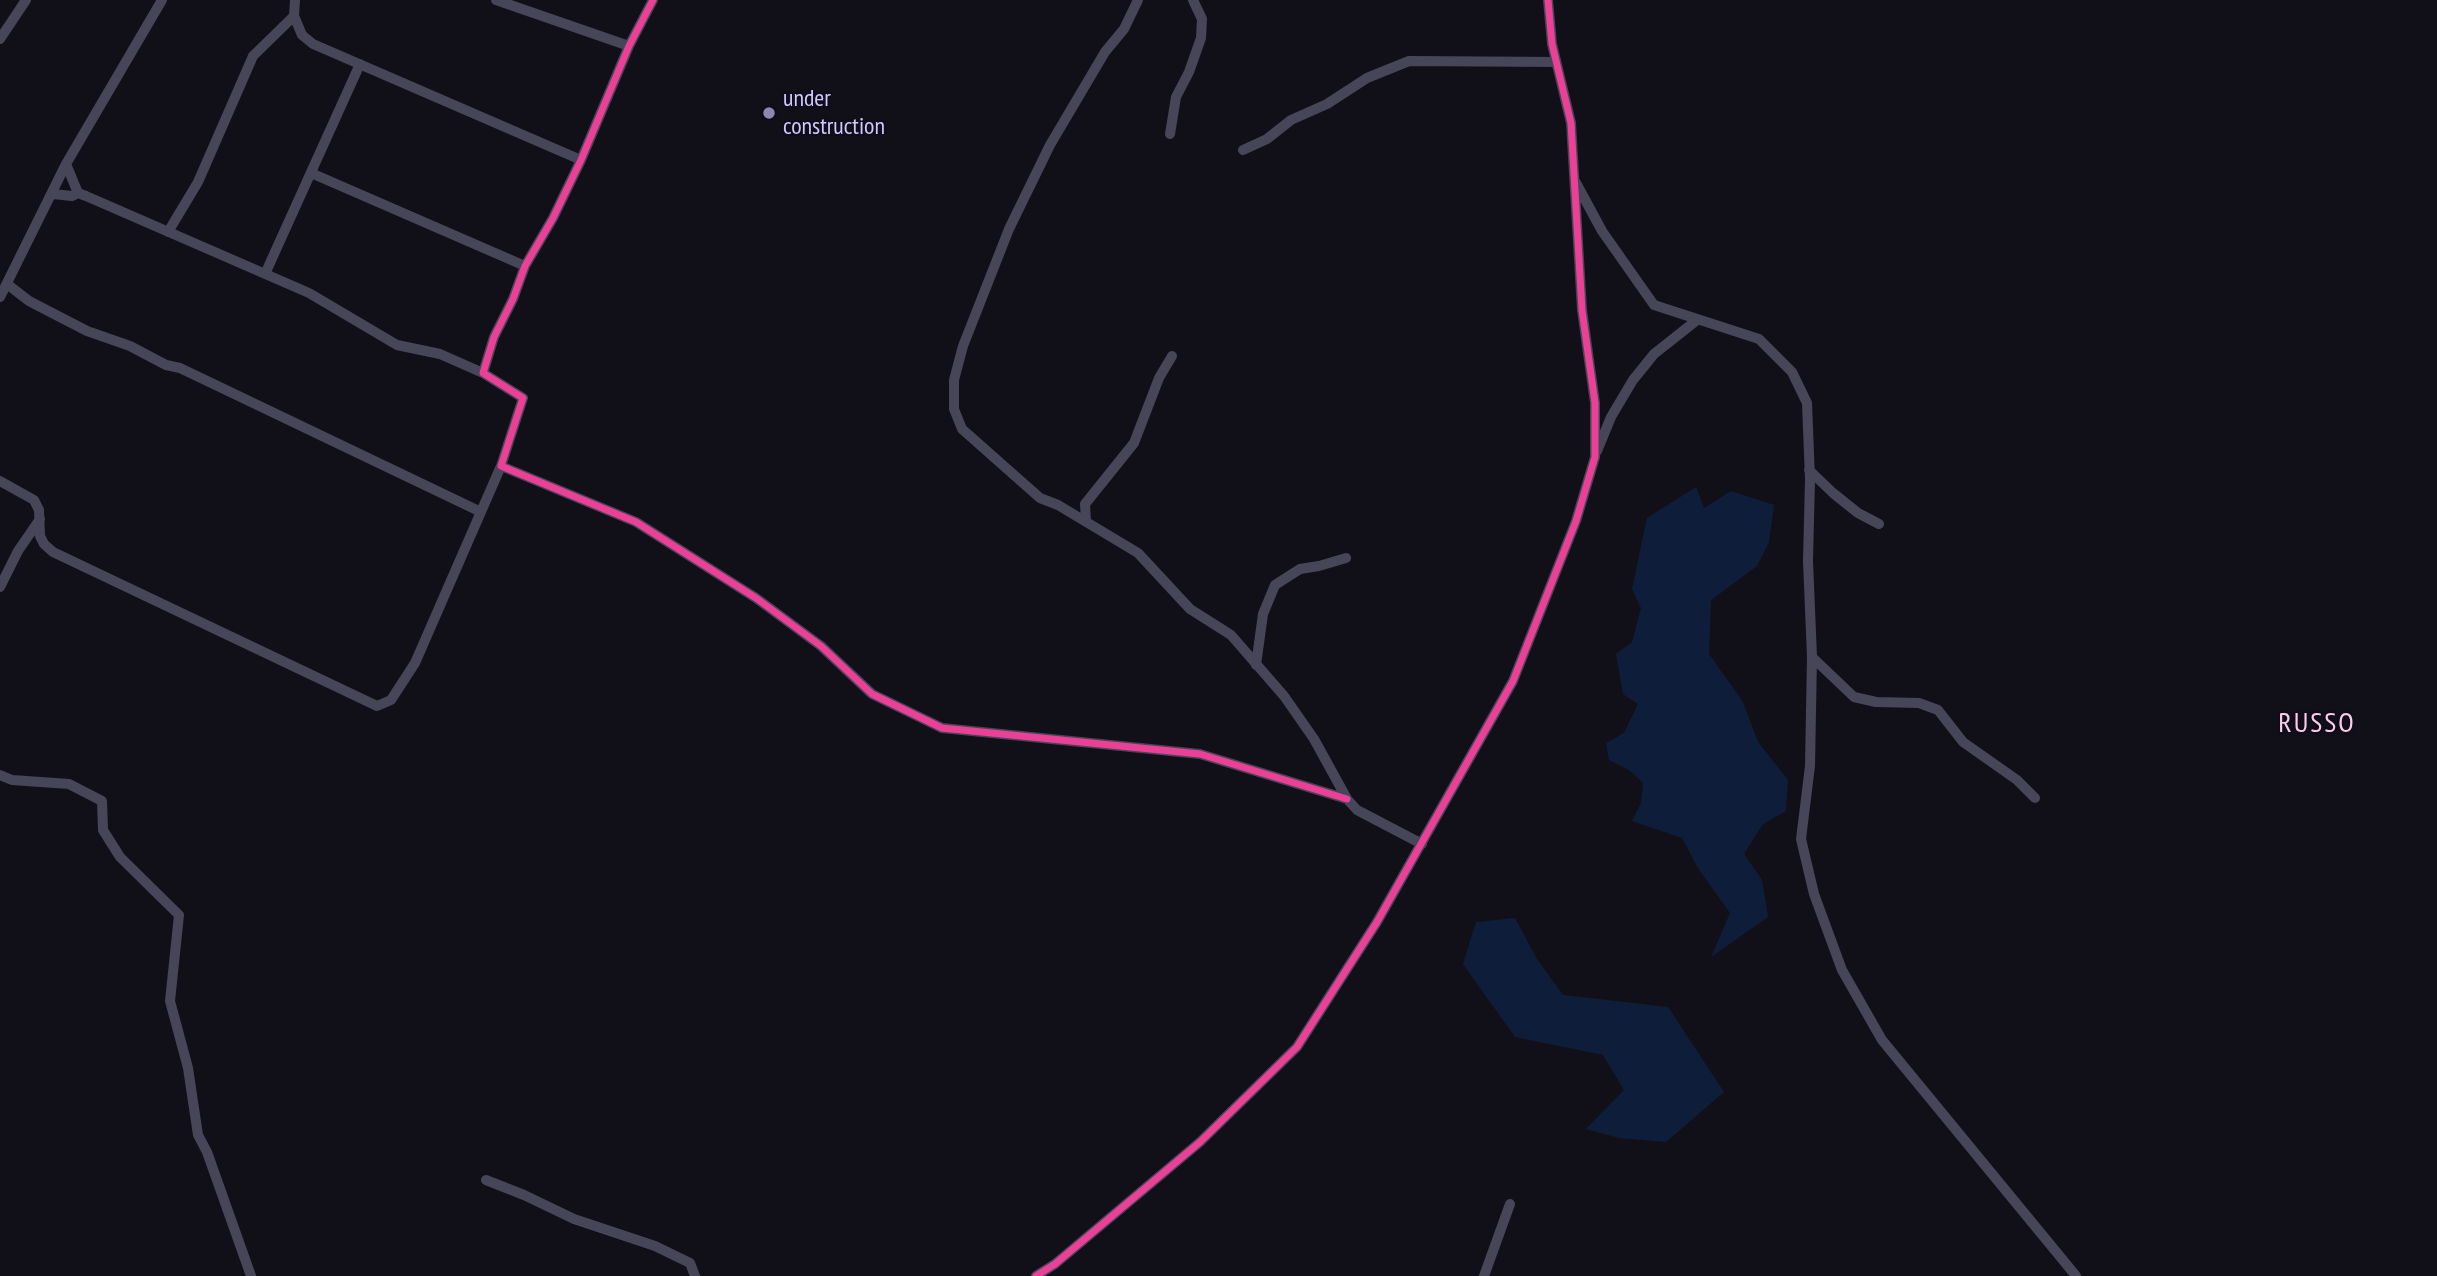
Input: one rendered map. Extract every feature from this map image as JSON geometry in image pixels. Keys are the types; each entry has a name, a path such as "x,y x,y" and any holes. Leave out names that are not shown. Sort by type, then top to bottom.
{"street":[{"path":"0,39 26,0"},
{"path":"0,297 66,164 162,0"},
{"path":"295,0 294,16 302,35 313,44 581,160"},
{"path":"496,0 529,5 629,46"},
{"path":"483,373 494,337 513,299 525,266 553,218 581,160 629,46 653,0"},
{"path":"1138,0 1124,29 1105,52 1050,145 1009,229 962,346 954,380 954,409 962,429 1040,498 1059,505 1139,553 1190,609 1231,635 1284,696 1314,739 1347,799 1357,810 1422,844"},
{"path":"1170,134 1176,97 1189,72 1201,37 1202,19 1193,0"},
{"path":"1548,0 1552,44 1571,123 1582,310 1595,403 1595,457"},
{"path":"168,232 198,182 253,56 294,16"},
{"path":"1243,150 1267,139 1291,120 1327,104 1367,78 1409,61 1556,62"},
{"path":"265,274 360,64"},
{"path":"66,164 78,193"},
{"path":"311,173 525,266"},
{"path":"1573,176 1602,231 1654,305 1759,339 1792,372 1807,403 1808,561 1812,657 1810,766 1801,839 1814,894 1842,970 1882,1040 2076,1276"},
{"path":"0,481 34,500 39,510 40,536 53,552 377,706 391,700 415,663 501,467 523,398 483,373 440,354 397,345 309,293 78,193 53,194"},
{"path":"7,284 29,301 87,331 130,346 166,365 180,368 481,512"},
{"path":"1036,1276 1055,1264 1199,1142 1297,1047 1377,922 1513,681 1576,521 1595,457 1611,417 1633,380 1654,354 1697,320"},
{"path":"1086,521 1085,504 1134,443 1159,378 1172,356"},
{"path":"501,467 636,522 756,598 821,646 872,694 942,728 1200,754 1347,799"},
{"path":"1809,470 1858,513 1879,524"},
{"path":"0,587 18,551 40,519"},
{"path":"1256,665 1263,614 1275,585 1300,569 1346,558"},
{"path":"1812,657 1854,697 1876,702 1919,703 1938,710 1963,742 2017,780 2035,798"},
{"path":"0,775 12,780 69,784 102,801 103,830 120,857 178,915 170,1001 188,1068 198,1135 207,1152 251,1276"},
{"path":"486,1180 574,1219 655,1246 690,1263 695,1276"},
{"path":"1484,1276 1510,1204"}],"water":[{"path":"1696,487 1704,508 1731,491 1774,505 1769,542 1757,566 1711,600 1709,654 1743,702 1758,742 1788,780 1786,811 1763,824 1744,854 1762,880 1768,917 1711,957 1730,913 1698,868 1682,838 1632,821 1641,803 1643,783 1629,770 1609,760 1606,743 1624,733 1638,704 1623,694 1616,654 1632,642 1641,608 1632,589 1647,518"},
{"path":"1515,918 1537,959 1563,995 1668,1007 1724,1092 1666,1142 1619,1138 1586,1129 1624,1090 1603,1055 1515,1037 1463,964 1476,922"}],"cycle path":[{"path":"653,0 629,46 581,160 553,218 525,266 513,299 494,337 483,373 523,398 501,466 636,522 756,598 821,646 872,694 942,728 1200,754 1347,799"},
{"path":"1036,1276 1055,1264 1200,1142 1297,1047 1377,922 1513,681 1576,521 1595,457 1595,403 1582,310 1571,123 1552,44 1548,0"}],"place":[{"name":"under construction","path":"769,113"}],"district":[{"name":"RUSSO","path":"2317,724"}]}
